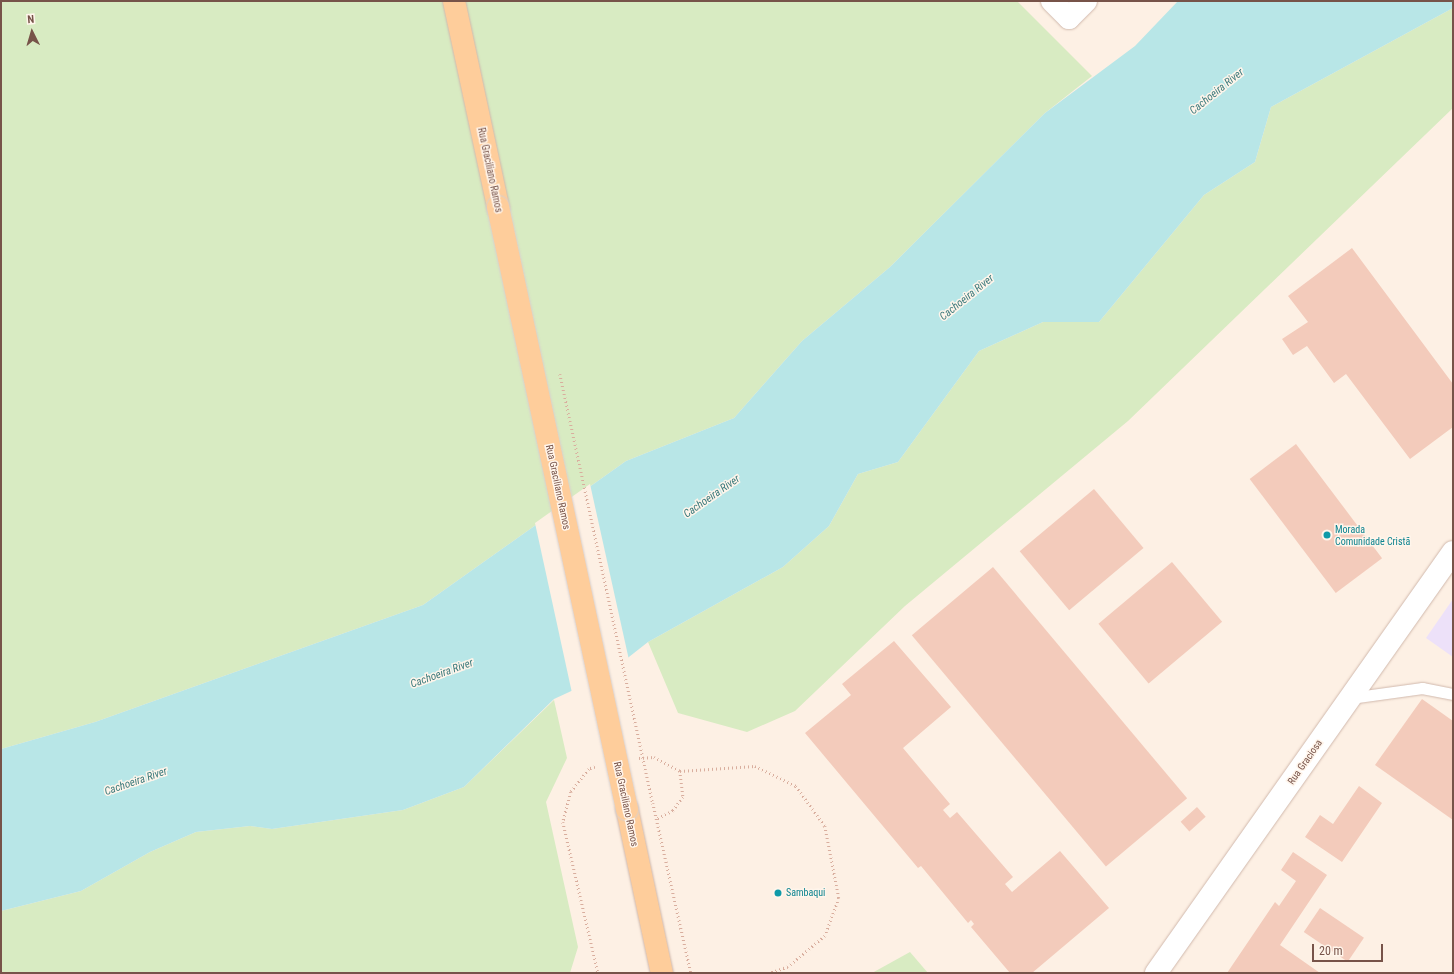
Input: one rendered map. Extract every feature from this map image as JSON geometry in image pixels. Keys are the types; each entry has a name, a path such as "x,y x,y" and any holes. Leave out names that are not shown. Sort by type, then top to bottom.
{"main road":[{"name":"Rua Graciliano Ramos","path":"454,1 662,973"}],"street":[{"path":"1052,1 1069,18 1086,1"},
{"name":"Rua Graciosa","path":"1156,973 1453,552"}],"lane":[{"path":"1350,698 1422,688 1453,694"}],"path":[{"path":"558,366 691,973"},
{"path":"680,771 755,766 796,786 825,826 839,898 825,936 788,967 771,973"}],"shaded area":[{"path":"1453,599 1453,657 1426,638"}],"green space":[{"path":"1,1 1017,1 1092,76 1045,113 890,267 802,341 734,418 626,461 423,605 95,722 1,749"},
{"path":"1453,8 1453,108 1128,421 905,606 795,711 747,732 678,713 648,642 783,567 829,526 858,474 898,462 979,351 1043,322 1099,322 1204,195 1255,162 1271,107"},
{"path":"554,700 567,758 546,802 578,947 570,973 1,973 1,911 81,891 150,852 196,832 250,826 272,829 403,810 464,787"},
{"path":"910,952 928,973 872,973"}],"water":[{"name":"Cachoeira River","path":"1178,1 1453,1 1453,8 1271,107 1255,162 1204,195 1099,322 1043,322 979,351 898,462 858,474 829,526 783,567 648,642 606,675 554,699 464,787 403,810 272,829 250,826 196,832 150,852 81,891 1,911 1,749 95,722 423,605 626,461 734,418 802,341 890,267 1045,113 1135,46"}],"pier":[{"path":"590,484 629,660 607,676 572,693 535,523"}],"building":[{"path":"1352,248 1453,384 1453,427 1410,459 1346,374 1334,383 1307,346 1293,355 1282,339 1308,322 1288,296"},
{"name":"Morada Comunidade Cristã","path":"1296,444 1382,558 1336,593 1250,479"},
{"path":"1094,489 1143,548 1069,610 1020,551"},
{"path":"1172,562 1222,622 1149,683 1098,624"},
{"path":"993,567 1187,798 1106,866 912,635"},
{"path":"894,641 951,707 903,748 950,804 943,810 950,818 957,812 1013,877 1005,884 1012,892 1060,851 1109,908 1032,973 1010,973 971,927 974,924 971,920 968,923 921,866 918,868 805,733 851,695 842,684"},
{"path":"1422,699 1453,721 1453,820 1375,765"},
{"path":"1359,786 1382,803 1342,862 1305,837 1320,815 1333,824"},
{"path":"1197,807 1206,817 1189,831 1181,822"},
{"path":"1293,852 1327,875 1280,945 1320,973 1227,973 1275,902 1279,906 1296,881 1281,870"},
{"path":"1320,908 1364,938 1348,962 1304,932"}],"place":[{"name":"Morada Comunidade Cristã","path":"1327,535"},
{"name":"Sambaqui","path":"778,893"}]}
